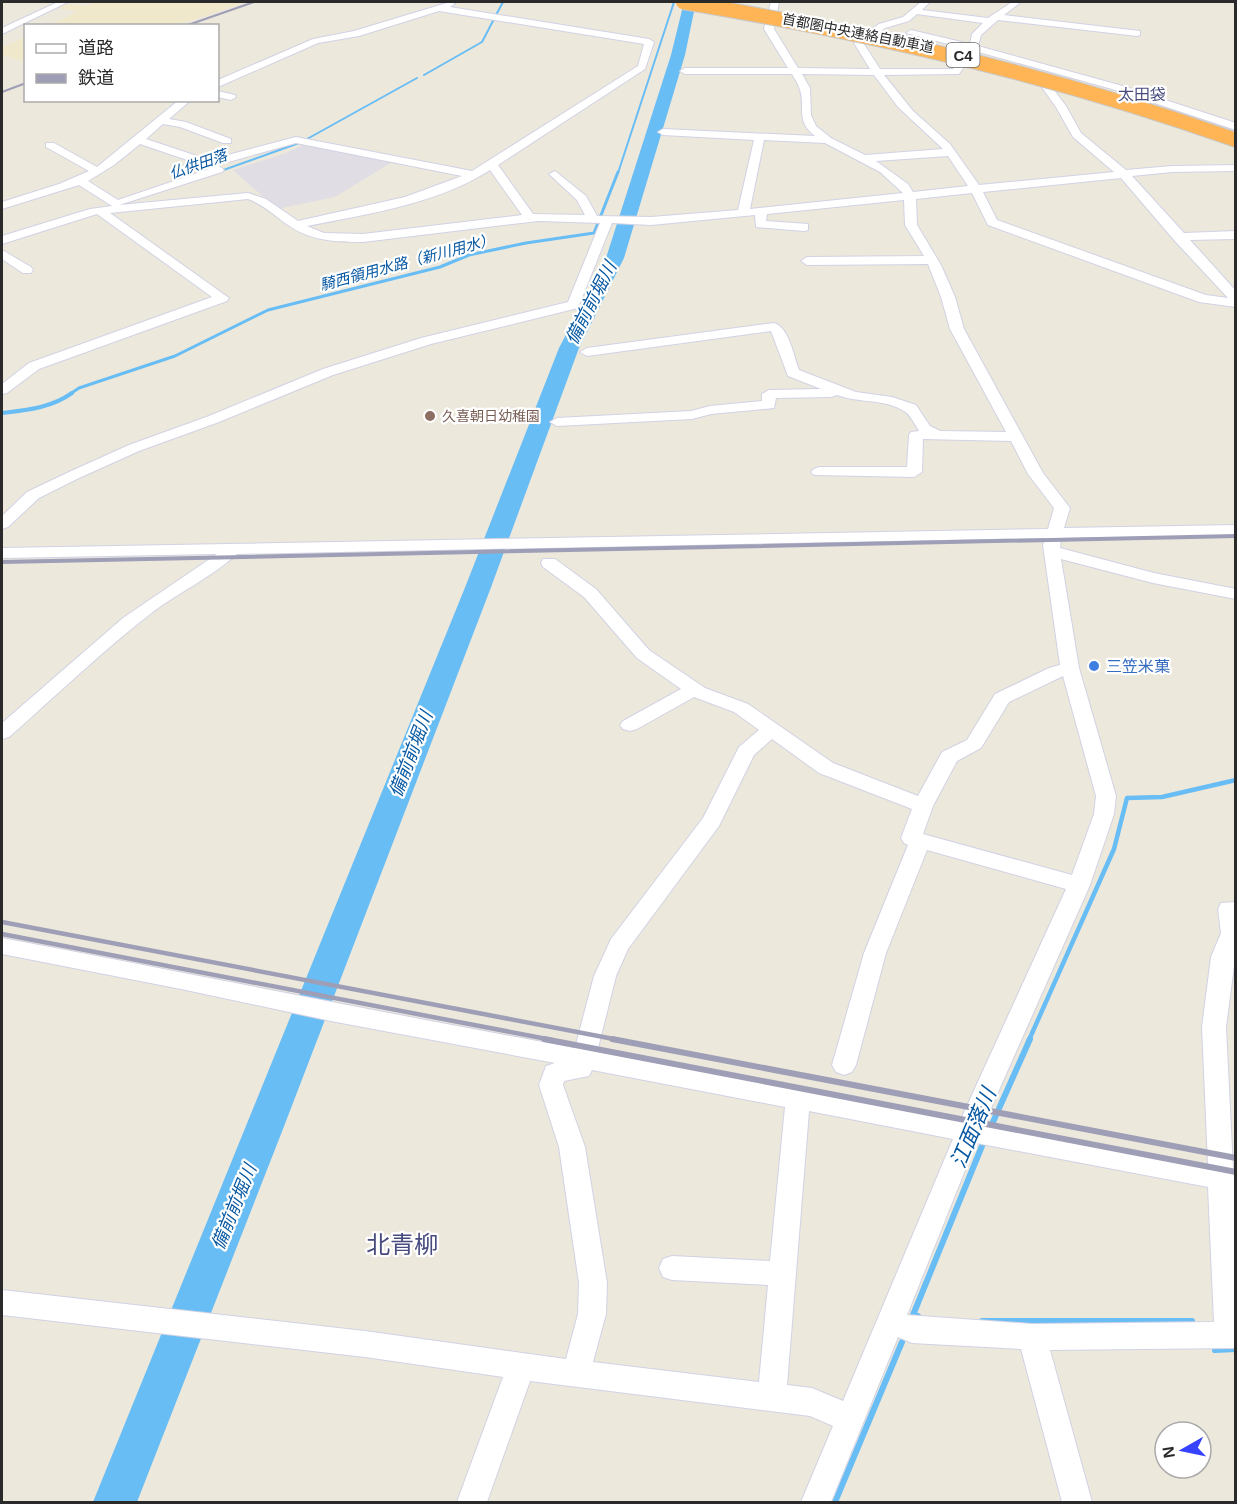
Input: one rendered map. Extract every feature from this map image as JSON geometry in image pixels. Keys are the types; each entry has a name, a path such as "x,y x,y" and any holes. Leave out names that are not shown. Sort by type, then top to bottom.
{"highway":[{"name":"首都圏中央連絡自動車道","path":"683,2 844,29 974,58 1121,99 1236,140"},
{"name":"首都圏中央連絡自動車道","path":"708,2 861,27 981,54 1111,90 1236,130"}],"street":[{"path":"2,30 64,2"},
{"path":"219,84 286,52 316,41 356,34 456,2"},
{"path":"775,2 769,29 805,88 806,116 812,128 826,140 884,170 904,186 910,196 912,225 932,260 948,297 957,329 1036,474 1062,508 1054,543 1058,601 1070,668 1106,796 1104,814 1079,885 969,1130 816,1503"},
{"path":"926,2 906,19 879,29 860,43 876,72 907,112 945,144 951,152 976,190 992,222 1204,300 1236,303"},
{"path":"685,71 956,72 972,47 977,34 1017,2"},
{"path":"295,225 389,206 453,185 489,165 642,67 649,42 438,8"},
{"path":"914,11 1137,33"},
{"path":"879,29 911,33 1025,60 1149,97 1236,130"},
{"path":"1025,60 1036,54"},
{"path":"1025,60 1036,76 1033,77"},
{"path":"1050,82 1046,86 1061,106 1077,135 1124,174 1178,237 1236,299"},
{"path":"219,94 231,98"},
{"path":"2,206 79,180 97,171 183,102"},
{"path":"159,120 182,124 227,141"},
{"path":"1215,137 1236,130"},
{"path":"663,132 826,140"},
{"path":"743,213 760,136"},
{"path":"2,240 218,170 209,164 138,140"},
{"path":"209,164 296,140 474,174"},
{"path":"50,145 97,171"},
{"path":"861,159 951,152"},
{"path":"489,165 496,168 530,218"},
{"path":"97,211 254,196 295,225 314,234 338,238 363,238 530,218 638,221 761,212 1173,169 1236,168"},
{"path":"555,174 582,198 600,219"},
{"path":"79,180 115,203"},
{"path":"2,390 34,366 222,297 97,211"},
{"path":"761,212 760,224 804,227"},
{"path":"2,524 33,495 74,475 134,448 214,419 328,372 426,341 573,305 600,219"},
{"path":"1178,237 1236,235"},
{"path":"2,254 27,270"},
{"path":"807,261 932,260"},
{"path":"587,352 774,327 778,332 793,374 853,396 892,401 911,408 925,429 937,435"},
{"path":"557,422 692,415 710,410 770,405 769,394 842,392"},
{"path":"819,472 914,472 916,435 1016,437"},
{"path":"2,553 511,542 1054,543 1236,530"},
{"path":"1054,543 1153,578 1236,594"},
{"path":"2,733 119,630 152,604 218,563 232,549"},
{"path":"549,563 590,593 643,654 694,689 741,708 826,768 922,806"},
{"path":"1070,668 1055,672 1002,698 975,744 949,757 922,806 911,838 1079,885"},
{"path":"630,725 694,689"},
{"path":"576,1374 592,1314 593,1283 572,1147 551,1085 555,1073 581,1069 605,976 620,945 712,820 746,752 772,728"},
{"path":"844,1065 874,953 920,841"},
{"path":"891,1322 912,1330 1032,1337 1232,1335 1228,1179 1214,1027 1221,957 1232,933 1229,909 1236,910"},
{"path":"2,946 181,980 336,1013 1228,1179"},
{"path":"772,1398 798,1098"},
{"path":"672,1268 783,1274"},
{"path":"2,1303 214,1326 522,1365 576,1374 812,1402 850,1419"},
{"path":"1032,1337 1077,1503"},
{"path":"472,1503 522,1365"}],"shaded area":[{"path":"95,2 246,2 180,24 53,24 78,11 57,8 65,4 86,6"},
{"path":"24,37 24,62 2,55 2,48"},
{"path":"307,143 394,161 335,197 277,209 233,170 286,153"}],"waterway":[{"name":"仏供田落","path":"496,15 503,2"},
{"name":"騎西領用水路（新川用水）","path":"618,173 674,2"},
{"name":"備前前堀川","path":"115,1502 265,1129 477,590 569,348 615,258 678,55 690,2"},
{"name":"仏供田落","path":"424,75 482,42 494,19"},
{"name":"仏供田落","path":"307,139 417,78"},
{"name":"仏供田落","path":"218,172 299,143"},
{"name":"騎西領用水路（新川用水）","path":"70,394 79,388 175,356 268,310 440,267 469,255 526,243 594,233 618,172"},
{"name":"騎西領用水路（新川用水）","path":"2,413 47,405 72,393"},
{"name":"江面落川","path":"1029,1040 1114,849 1127,798 1162,797 1236,780"},
{"name":"江面落川","path":"989,1131 1030,1039"},
{"name":"江面落川","path":"918,1316 913,1315 984,1141"},
{"name":"江面落川","path":"982,1321 1192,1321"},
{"path":"835,1502 902,1342"},
{"name":"江面落川","path":"1215,1350 1236,1349"}],"railway":[{"path":"191,24 254,2"},
{"path":"2,92 24,84"},
{"path":"2,562 1236,536"},
{"path":"2,922 619,1040"},
{"path":"2,934 552,1040"},
{"path":"544,1039 1236,1172"},
{"path":"612,1039 1236,1158"}],"place":[{"name":"久喜朝日幼稚園","path":"430,416"},
{"name":"三笠米菓","path":"1094,666"}],"district":[{"name":"太田袋","path":"1142,94"},
{"name":"北青柳","path":"402,1244"}]}
